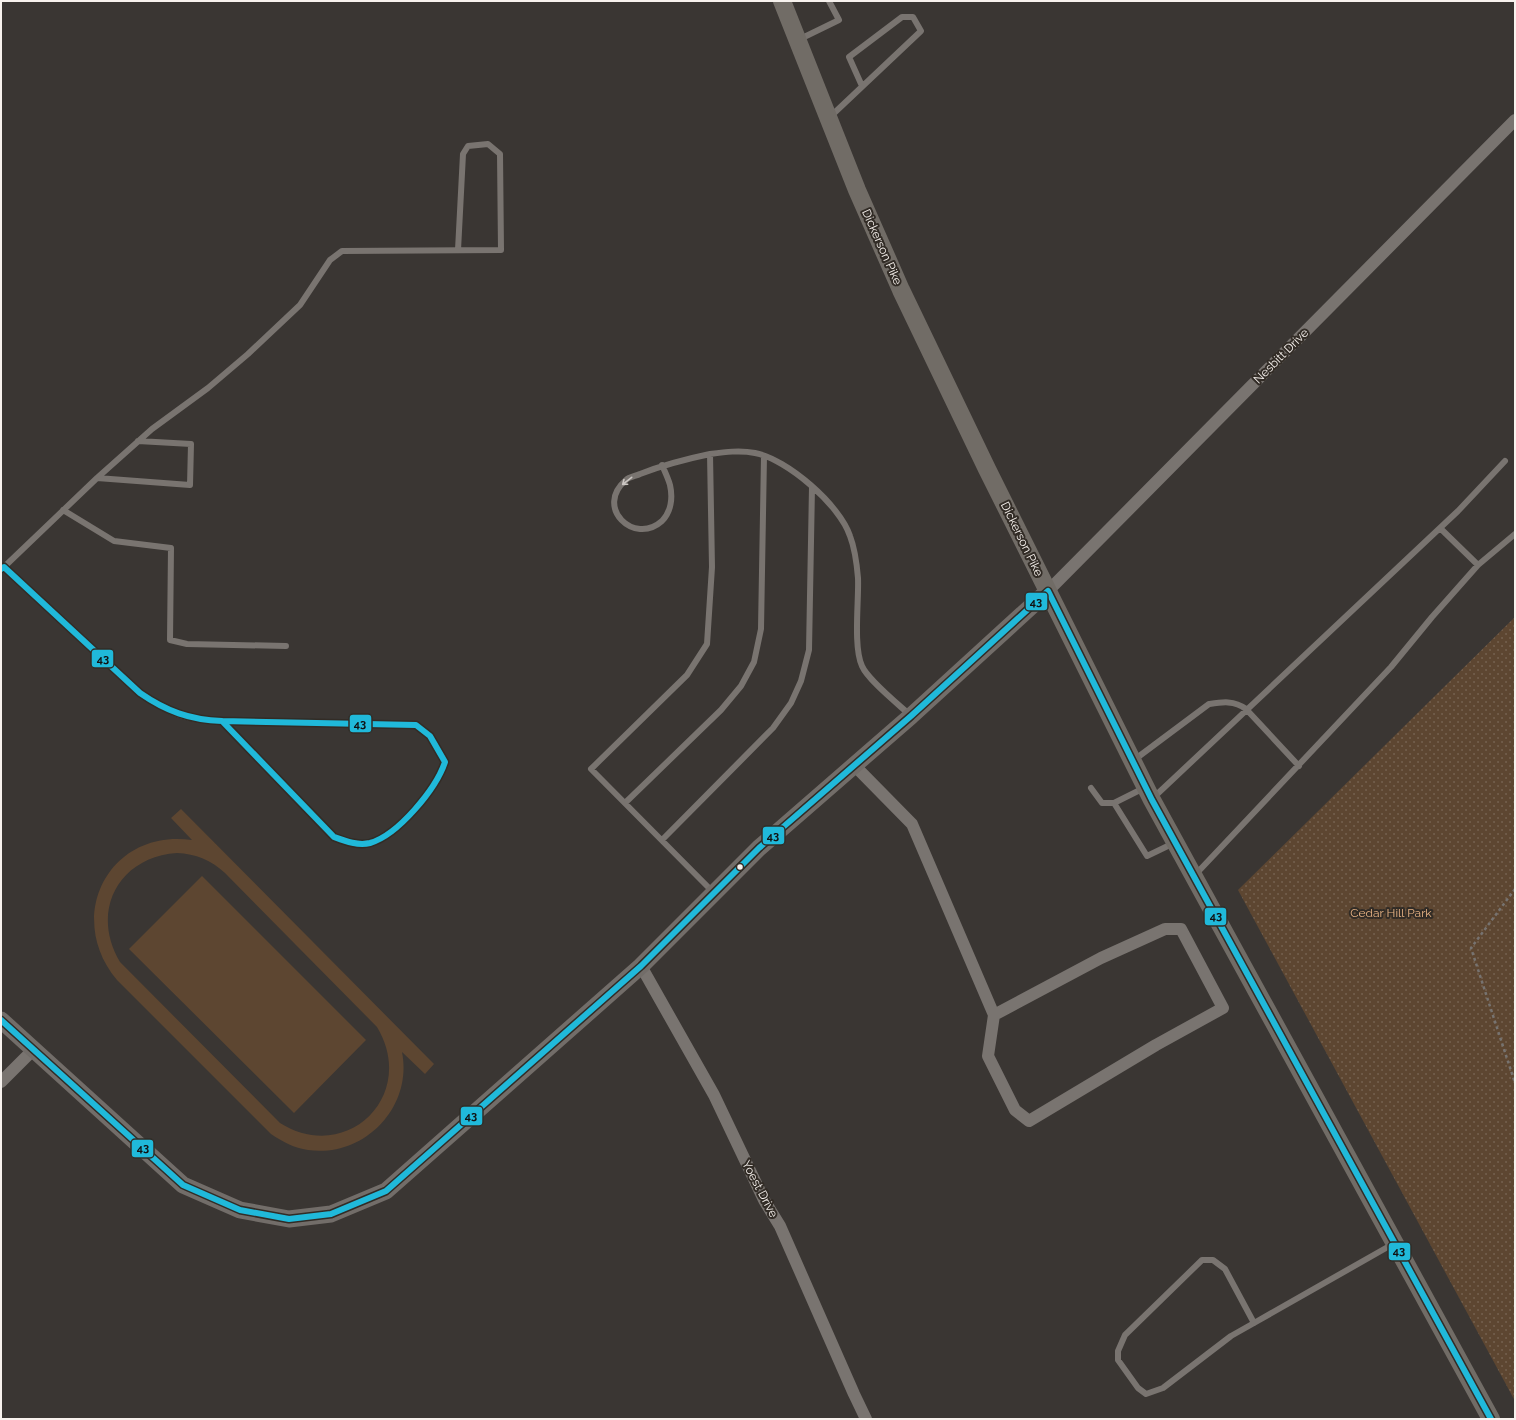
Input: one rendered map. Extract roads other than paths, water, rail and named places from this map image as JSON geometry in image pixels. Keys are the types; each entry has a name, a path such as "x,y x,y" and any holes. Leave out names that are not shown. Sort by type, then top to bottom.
{"main road":[{"name":"Dickerson Pike","path":"782,1 857,190 902,290 1132,761 1491,1419"}],"street":[{"name":"Nesbitt Drive","path":"1048,591 1515,120"},
{"path":"1,1020 183,1185 240,1210 275,1217 289,1219 331,1214 386,1191 641,966 758,848 911,716 1048,591"},
{"path":"854,765 912,824 994,1015 988,1056 1015,1110 1029,1121 1156,1045 1223,1008 1180,929 1165,930 1101,958 994,1015"},
{"name":"Yoest Drive","path":"641,966 714,1095 764,1200 780,1226 866,1419"},
{"path":"1,1082 33,1050"}],"lane":[{"path":"798,40 839,20 829,1"},
{"path":"828,118 921,31 913,16 902,17 849,57 862,86"},
{"path":"222,722 334,837 351,843 370,843 389,833 424,798 439,777 445,762 430,736 416,725 199,721 162,709 140,693 2,568 138,441 208,388 248,354 300,305 330,260 342,251 501,250 500,154 488,144 468,146 463,154 458,250"},
{"path":"97,478 190,485 191,444 138,441"},
{"path":"662,465 670,485 671,502 668,516 655,527 643,529 630,527 621,520 613,503 616,493 626,480 662,465 710,454 734,451 756,453 775,461 812,487 835,510 850,536 858,577 857,640 862,666 881,688 911,716"},
{"path":"710,454 712,567 708,644 687,676 591,769 714,893"},
{"path":"625,803 721,710 741,686 754,662 761,629 764,456"},
{"path":"1091,788 1102,803 1114,803 1149,793 1246,709 1440,528 1505,461"},
{"path":"662,840 773,728 791,703 801,681 809,650 812,487"},
{"path":"63,510 114,541 171,548 170,640 187,644 286,646"},
{"path":"1440,528 1478,565"},
{"path":"1194,876 1391,667 1432,617 1478,565 1515,534"},
{"path":"1132,761 1209,704 1223,702 1239,704 1246,709 1299,766"},
{"path":"1114,803 1147,856 1175,842"},
{"path":"1254,1323 1225,1269 1213,1260 1202,1260 1125,1335 1118,1351 1118,1360 1138,1388 1146,1394 1163,1388 1231,1336 1254,1323 1395,1243"}],"park label":[{"name":"Cedar Hill Park","path":"1391,913"}]}
